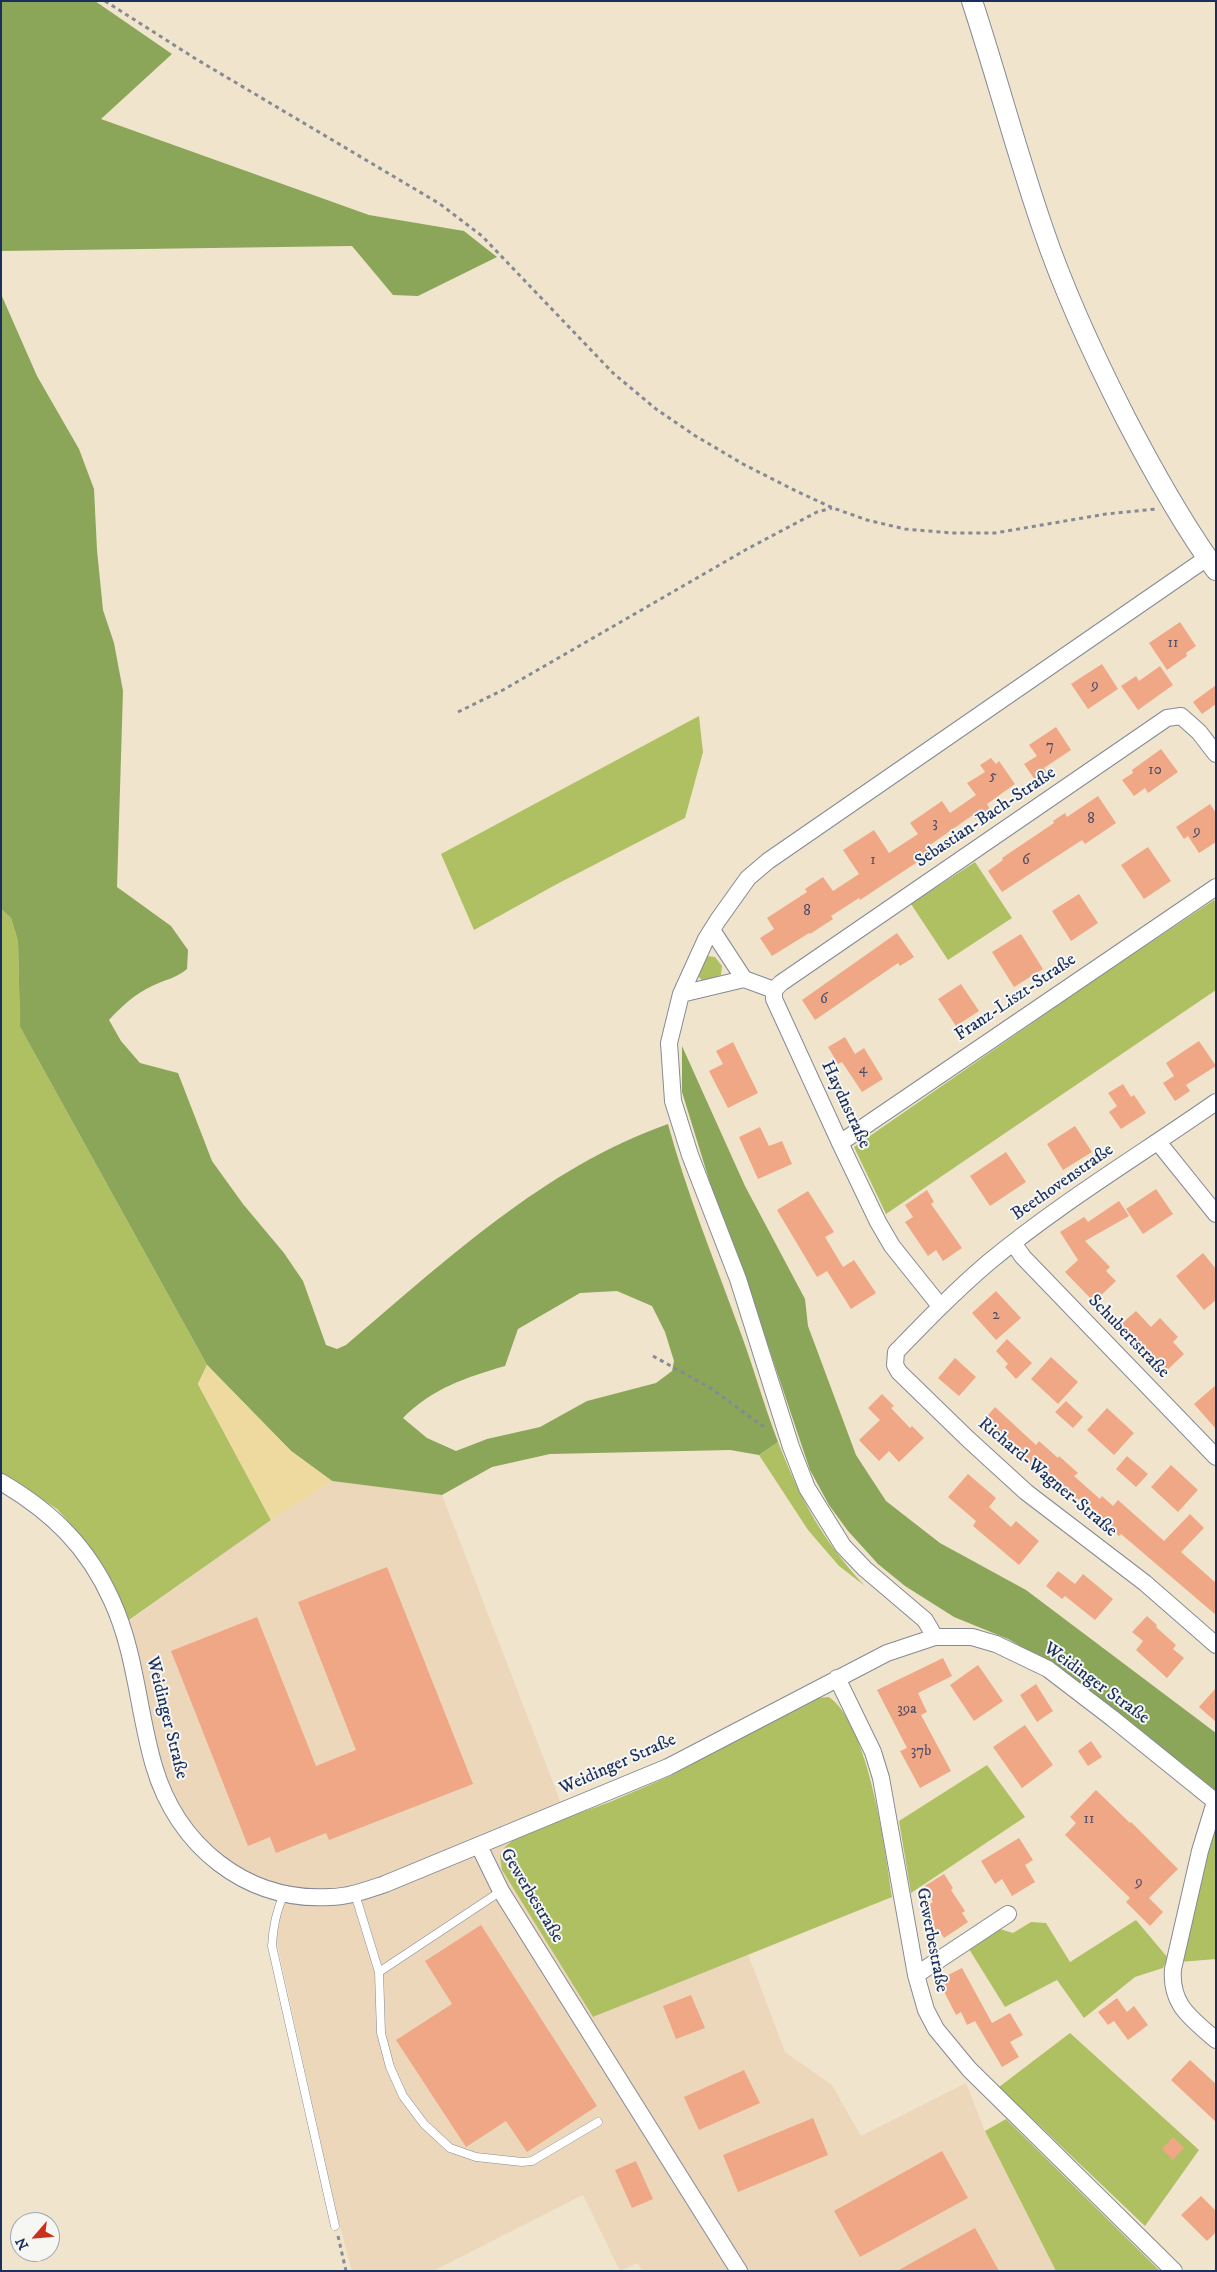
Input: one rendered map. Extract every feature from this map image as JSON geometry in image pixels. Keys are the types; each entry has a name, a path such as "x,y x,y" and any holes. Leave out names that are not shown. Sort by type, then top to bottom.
{"street":[{"path":"935,1636 925,1620 865,1569 843,1546 807,1488 786,1432 738,1278 699,1180 673,1101 669,1043 681,994 712,930 748,878 768,861 1211,564 1141,447 1104,375 1071,303 1043,229 972,1"},
{"name":"Sebastian-Bach-Straße","path":"774,990 780,983 1167,718 1181,716 1189,721 1216,754"},
{"name":"Franz-Liszt-Straße","path":"840,1143 1216,887"},
{"path":"712,930 744,980"},
{"path":"681,994 744,980 774,990"},
{"name":"Haydnstraße","path":"774,990 774,999 840,1143 892,1246 940,1306"},
{"name":"Beethovenstraße","path":"940,1306 1013,1243 1216,1102"},
{"path":"1158,1142 1216,1214"},
{"name":"Schubertstraße","path":"1013,1243 1023,1257 1216,1457"},
{"name":"Richard-Wagner-Straße","path":"940,1306 896,1352 895,1365 899,1372 968,1440 1026,1492 1145,1583 1216,1645"},
{"name":"Weidinger Straße","path":"1,1482 46,1511 68,1532 102,1581 113,1603 129,1649 136,1690 154,1766 174,1814 192,1838 228,1870 248,1882 284,1894 330,1898 355,1894 479,1846 668,1767 887,1653 935,1636 964,1636 996,1644 1048,1669 1106,1712 1216,1802 1200,1851 1172,1982 1179,2006 1216,2040"},
{"name":"Gewerbestraße","path":"837,1678 873,1752 881,1778 916,1975 930,2018 956,2056 1174,2271"},
{"name":"Gewerbestraße","path":"479,1846 501,1891 739,2271"},
{"path":"916,1975 1008,1914"}],"lane":[{"path":"379,1972 501,1891"},
{"path":"284,1894 274,1919 272,1946 335,2226"},
{"path":"355,1894 379,1972 381,2033 390,2067 403,2096 424,2124 450,2148 476,2156 522,2162 532,2161 598,2122"}],"path":[{"path":"105,1 196,59 440,204 482,236 613,373 656,409 694,435 743,464 832,508 867,520 905,529 952,533 995,533 1106,514 1157,509"},
{"path":"458,712 502,690 747,550 817,512 832,508"},
{"path":"653,1356 712,1389 761,1425 786,1432"},
{"path":"335,2226 346,2271"}],"shaded area":[{"path":"332,1481 442,1495 561,1803 502,1870 594,2017 748,1954 785,2052 832,2085 861,2136 966,2083 985,2131 1056,2271 642,2271 638,2263 620,2271 583,2195 433,2271 352,2271 336,2211 276,1938 283,1903 244,1890 223,1876 186,1843 169,1822 150,1784 115,1631 271,1520"}],"green space":[{"path":"1,1 95,1 172,54 101,119 369,215 464,231 497,257 418,296 393,295 352,246 1,251"},
{"path":"1,294 37,376 79,449 94,489 97,550 103,610 114,643 123,691 117,887 171,926 188,950 187,969 179,975 140,993 109,1020 121,1041 140,1063 178,1073 212,1161 243,1204 284,1253 303,1281 326,1345 337,1349 346,1345 459,1250 538,1191 580,1165 623,1142 668,1124 691,1199 778,1442 759,1455 730,1450 550,1454 492,1467 442,1495 332,1481 291,1451 207,1365 20,1027 18,941 11,918 1,909","holes":["617,1291 652,1306 665,1332 674,1361 672,1371 656,1383 587,1401 540,1427 487,1439 456,1451 427,1438 403,1418 425,1399 450,1385 505,1366 518,1329 580,1293"]},
{"path":"699,716 703,752 685,818 557,884 474,930 441,854"},
{"path":"975,862 1012,918 948,960 911,904"},
{"path":"1214,900 1216,903 1216,990 886,1214 854,1147 1097,978"},
{"path":"1,909 11,918 18,941 20,1027 207,1365 198,1384 271,1520 129,1620 111,1579 82,1537 57,1509 1,1473"},
{"path":"707,956 715,957 722,966 721,975 704,982 697,975"},
{"path":"682,1046 745,1186 805,1299 808,1326 856,1455 886,1501 940,1543 1026,1590 1216,1733 1216,1795 1034,1654 1008,1639 954,1617 905,1586 878,1564 848,1531 829,1505 810,1470 745,1277 715,1199 682,1092"},
{"path":"778,1442 804,1501 814,1518 836,1552 865,1586 839,1566 808,1530 759,1455"},
{"path":"829,1697 843,1712 855,1733 865,1760 880,1820 892,1897 593,2017 502,1870 500,1856 505,1847 517,1837 532,1830 610,1802 670,1776 816,1698"},
{"path":"987,1765 1025,1817 911,1893 899,1821"},
{"path":"1216,1830 1216,1959 1180,1962 1207,1842"},
{"path":"1136,1920 1168,1958 1163,1968 1135,1977 1084,2018 1057,1980 1005,2007 969,1949 1000,1929 1013,1933 1031,1922 1046,1923 1070,1962"},
{"path":"1070,2033 1199,2150 1145,2226 999,2087"},
{"path":"1006,2119 1160,2271 1056,2271 985,2131"}],"sand":[{"path":"207,1365 291,1451 332,1481 271,1520 198,1384"}],"building":[{"path":"1180,622 1196,646 1186,653 1187,656 1167,670 1149,643"},
{"path":"1102,664 1118,689 1088,709 1071,684"},
{"path":"1160,666 1173,685 1138,710 1121,686 1136,676 1139,681"},
{"path":"1216,685 1216,704 1202,714 1193,702"},
{"path":"1056,727 1071,750 1044,768 1047,772 1035,780 1024,764 1037,756 1029,745"},
{"path":"1161,749 1178,772 1148,793 1145,788 1134,796 1122,780 1133,773 1132,770"},
{"path":"991,758 996,764 999,761 1015,784 987,804 990,809 975,819 973,815 927,847 931,853 860,900 859,898 831,916 833,919 810,934 772,956 760,938 774,929 767,918 807,892 805,889 823,877 833,891 859,874 843,850 874,830 889,853 918,834 910,823 942,801 950,813 976,795 967,783 985,772 980,765"},
{"path":"1098,796 1116,823 1085,844 1082,840 1002,892 988,871 1003,860 1002,858 1054,823 1053,821 1065,813 1067,817"},
{"path":"1210,804 1216,813 1216,842 1199,853 1188,836 1184,839 1176,827"},
{"path":"1148,847 1171,881 1144,899 1121,865"},
{"path":"1079,894 1098,923 1071,941 1052,911"},
{"path":"897,933 914,957 900,966 898,963 815,1020 802,1000"},
{"path":"1021,934 1043,969 1014,987 992,952"},
{"path":"961,984 979,1011 956,1026 938,999"},
{"path":"845,1037 855,1054 864,1048 883,1079 862,1092 842,1062 838,1064 828,1047"},
{"path":"1199,1041 1216,1066 1186,1085 1190,1091 1175,1101 1163,1083 1174,1076 1166,1063"},
{"path":"733,1042 758,1093 728,1108 709,1071 723,1064 716,1051"},
{"path":"1123,1084 1131,1097 1134,1095 1146,1113 1121,1129 1109,1112 1117,1106 1108,1093"},
{"path":"1075,1126 1092,1152 1063,1170 1047,1144"},
{"path":"760,1127 769,1146 782,1141 792,1164 758,1179 739,1137"},
{"path":"1006,1152 1026,1182 990,1206 970,1176"},
{"path":"1156,1189 1173,1214 1143,1234 1126,1209"},
{"path":"927,1190 934,1202 931,1204 962,1248 943,1261 936,1250 928,1256 905,1222 913,1217 905,1205"},
{"path":"808,1191 834,1232 825,1237 843,1267 854,1260 876,1293 851,1309 827,1271 817,1277 777,1210"},
{"path":"1119,1201 1129,1216 1085,1241 1110,1267 1106,1271 1116,1281 1094,1302 1065,1272 1078,1260 1060,1232 1084,1217 1088,1222"},
{"path":"1203,1253 1216,1269 1216,1300 1204,1310 1176,1276"},
{"path":"996,1291 1021,1318 996,1340 972,1313"},
{"path":"1136,1311 1151,1327 1160,1318 1178,1337 1173,1342 1184,1354 1162,1375 1132,1345 1136,1341 1120,1325"},
{"path":"1007,1339 1032,1363 1016,1379 1005,1367 1008,1364 996,1351"},
{"path":"1051,1357 1078,1382 1058,1404 1031,1379"},
{"path":"955,1358 976,1377 959,1396 938,1378"},
{"path":"1216,1385 1216,1429 1194,1404"},
{"path":"882,1394 894,1406 891,1408 910,1428 912,1426 924,1438 899,1462 889,1451 879,1461 859,1440 880,1420 868,1408"},
{"path":"1066,1401 1083,1417 1073,1428 1055,1412"},
{"path":"995,1407 1036,1445 1039,1441 1058,1458 1059,1456 1078,1473 1074,1476 1100,1499 1102,1496 1113,1506 1118,1500 1164,1541 1190,1514 1204,1528 1181,1552 1216,1583 1216,1615 1121,1534 1119,1536 1077,1498 1074,1501 1044,1474 1042,1475 982,1422"},
{"path":"1107,1408 1134,1433 1114,1455 1087,1430"},
{"path":"1127,1456 1148,1474 1136,1487 1116,1469"},
{"path":"1171,1465 1198,1490 1178,1512 1151,1487"},
{"path":"968,1474 996,1498 989,1507 1011,1527 1016,1521 1039,1541 1019,1565 973,1526 976,1521 948,1497"},
{"path":"387,1567 473,1784 329,1840 326,1833 276,1853 270,1837 248,1846 171,1651 257,1617 316,1766 356,1750 298,1602"},
{"path":"1058,1571 1075,1584 1083,1574 1113,1599 1095,1620 1065,1596 1062,1599 1046,1586"},
{"path":"1147,1616 1176,1645 1173,1649 1184,1658 1167,1678 1136,1650 1143,1641 1132,1632"},
{"path":"943,1658 952,1676 918,1693 927,1712 921,1715 951,1771 920,1788 900,1751 907,1748 877,1690"},
{"path":"978,1665 1003,1701 974,1721 950,1685"},
{"path":"1036,1684 1053,1711 1037,1722 1020,1695"},
{"path":"1216,1688 1216,1722 1199,1707"},
{"path":"1025,1725 1053,1765 1022,1788 993,1747"},
{"path":"1091,1741 1102,1757 1088,1766 1078,1751"},
{"path":"1096,1790 1178,1869 1149,1898 1163,1912 1150,1926 1126,1902 1130,1898 1065,1835 1076,1823 1070,1817"},
{"path":"1019,1838 1033,1860 1025,1865 1035,1882 1012,1896 1002,1879 995,1884 981,1861"},
{"path":"944,1874 953,1888 951,1890 965,1911 962,1913 968,1922 944,1938 938,1929 935,1930 927,1919 930,1917 923,1908 933,1902 923,1887"},
{"path":"481,1925 597,2106 527,2152 506,2121 466,2147 396,2040 452,2004 425,1961"},
{"path":"962,1968 992,2023 1010,2013 1023,2035 1010,2042 1019,2057 1002,2067 975,2021 967,2025 961,2012 956,2015 938,1980"},
{"path":"691,1995 705,2028 676,2039 663,2006"},
{"path":"1117,1998 1127,2012 1134,2006 1148,2025 1128,2040 1114,2021 1108,2025 1098,2012"},
{"path":"1190,2060 1216,2084 1216,2122 1171,2080"},
{"path":"744,2070 760,2103 699,2130 684,2097"},
{"path":"813,2118 828,2155 738,2192 723,2155"},
{"path":"1173,2137 1184,2148 1173,2160 1162,2149"},
{"path":"942,2151 968,2198 860,2257 834,2211"},
{"path":"636,2161 653,2199 632,2208 615,2170"},
{"path":"1201,2196 1216,2211 1216,2232 1207,2241 1181,2215"},
{"path":"975,2228 999,2271 897,2271"}]}
